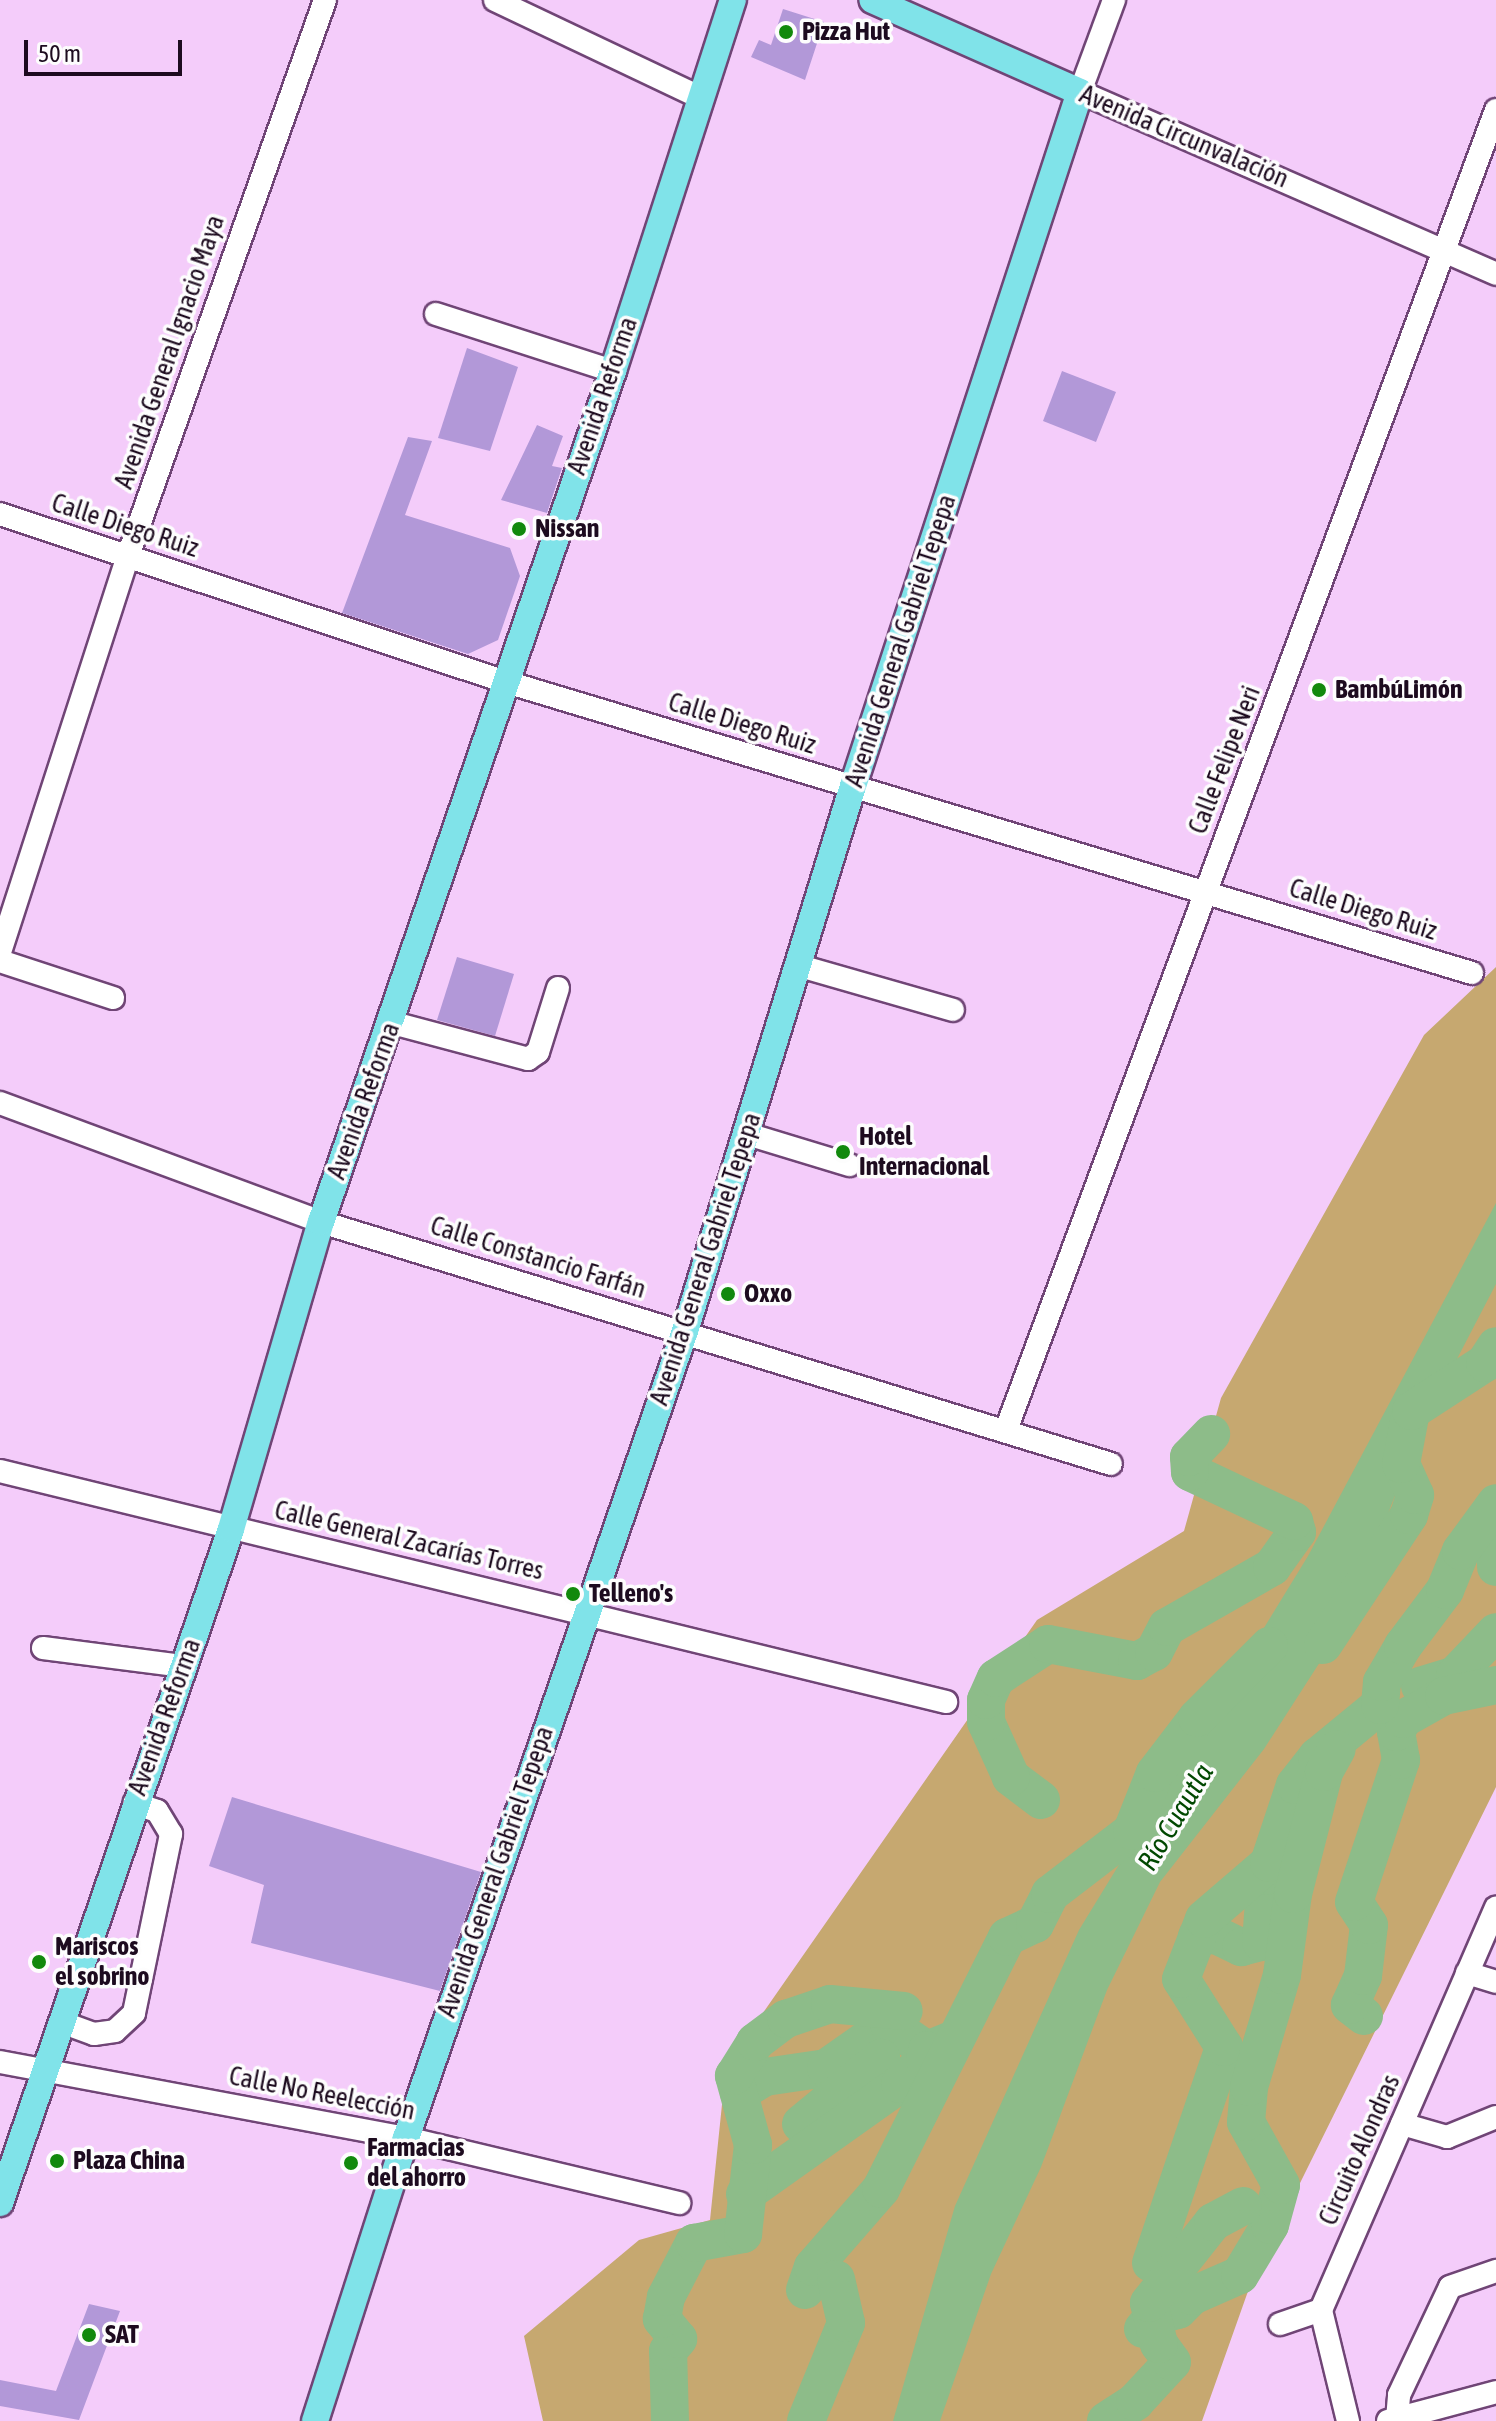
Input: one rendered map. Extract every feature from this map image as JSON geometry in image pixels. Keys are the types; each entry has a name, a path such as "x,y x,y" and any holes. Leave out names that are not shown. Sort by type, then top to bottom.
{"main road":[{"name":"Avenida Reforma","path":"0,2203 134,1803 231,1529 321,1222 393,1023 503,681 613,371 733,0"},
{"name":"Avenida Circunvalación","path":"872,0 1080,92"},
{"name":"Avenida General Gabriel Tepepa","path":"315,2421 406,2138 585,1611 685,1331 853,786 1080,92"}],"street":[{"name":"Avenida General Ignacio Maya","path":"0,952 128,556 325,0"},
{"path":"495,0 701,98"},
{"path":"1080,92 1114,0"},
{"name":"Avenida Circunvalación","path":"1080,92 1496,274"},
{"name":"Calle Felipe Neri","path":"1006,1430 1496,110"},
{"path":"436,314 613,371"},
{"name":"Calle Diego Ruiz","path":"0,514 503,681 1472,973"},
{"path":"0,961 113,998"},
{"path":"800,966 953,1010"},
{"path":"393,1023 528,1059 538,1052 558,988"},
{"name":"Calle Constancio Farfán","path":"0,1103 321,1222 1111,1464"},
{"path":"747,1134 849,1165"},
{"name":"Calle General Zacarías Torres","path":"0,1471 231,1529 585,1611 946,1702"},
{"path":"43,1648 184,1666"},
{"path":"61,2022 94,2034 115,2031 134,2013 171,1834 157,1811 134,1803"},
{"name":"Circuito Alondras","path":"1321,2310 1496,1907"},
{"path":"1467,1973 1496,1982"},
{"name":"Calle No Reelección","path":"0,2062 406,2138 679,2203"},
{"path":"1402,2124 1447,2137 1496,2117"},
{"path":"1392,2420 1399,2395 1450,2287 1496,2271"},
{"path":"1280,2324 1321,2310 1348,2421"},
{"path":"1392,2420 1496,2392"}],"shaded area":[{"path":"1496,967 1496,1787 1252,2280 1202,2421 543,2421 524,2336 639,2240 710,2220 726,2066 1037,1620 1184,1531 1221,1398 1424,1035"}],"water":[{"name":"Río Cuautla","path":"1496,1203 1496,1284 1421,1428 1347,1620 1264,1749 1160,1882 1107,1990 1041,2167 991,2274 940,2421 893,2421 955,2206 1079,1930 1308,1556"}],"building":[{"path":"783,9 824,22 805,80 751,57 759,40 771,45"},
{"path":"467,348 518,367 490,451 438,438"},
{"path":"1062,371 1116,392 1096,442 1043,421"},
{"path":"537,425 563,436 552,466 562,468 547,513 501,500"},
{"path":"408,437 432,441 405,515 510,548 520,576 498,640 468,654 342,613"},
{"path":"457,957 514,974 495,1036 437,1020"},
{"path":"232,1797 481,1872 440,1991 251,1943 264,1885 209,1866"},
{"path":"89,2304 120,2311 79,2420 0,2406 0,2380 56,2391"}],"waterway":[{"path":"1323,1645 1409,1515 1415,1495 1401,1464 1411,1411 1485,1363 1496,1346"},
{"path":"1041,1800 1011,1777 986,1722 986,1700 996,1678 1048,1644 1137,1661 1154,1652 1167,1627 1272,1567 1297,1532 1294,1521 1190,1472 1189,1457 1211,1434"},
{"path":"1151,2263 1224,2047 1181,1979 1204,1919 1269,1863 1295,1785 1317,1757 1380,1705 1382,1682 1403,1646 1445,1590 1461,1551 1496,1503"},
{"path":"1496,1549 1496,1567"},
{"path":"1420,1686 1455,1675 1496,1632"},
{"name":"Río Cuautla","path":"805,2290 813,2267 881,2189 1007,1937 1035,1924 1050,1894 1132,1831 1155,1773 1197,1718 1269,1646"},
{"path":"1364,2016 1350,2005 1363,1976 1369,1925 1354,1902 1401,1760 1396,1732 1403,1719 1444,1696 1496,1685"},
{"path":"1143,2329 1153,2317 1178,2310 1192,2296 1240,2275 1270,2225 1281,2185 1246,2122 1249,2087 1282,1975 1293,1894 1324,1772 1337,1749"},
{"path":"1197,1936 1216,1935 1241,1947 1261,1942 1266,1876 1278,1849"},
{"path":"670,2421 668,2351 678,2339 662,2319 666,2297 694,2243 743,2234 753,2145 734,2076 755,2042 786,2019 830,2004 904,2011"},
{"path":"739,2093 765,2077 826,2068 889,2024 927,2050 956,2038"},
{"path":"745,2194 900,2084 925,2060 927,2050"},
{"path":"801,2124 881,2058"},
{"path":"1106,2421 1135,2402 1172,2362 1159,2344 1149,2303 1213,2222 1243,2206"},
{"path":"806,2421 846,2323 836,2279"}],"place":[{"name":"Pizza Hut","path":"786,32"},
{"name":"Nissan","path":"519,529"},
{"name":"BambúLimón","path":"1319,690"},
{"name":"Hotel Internacional","path":"843,1152"},
{"name":"Oxxo","path":"728,1294"},
{"name":"Telleno's","path":"573,1594"},
{"name":"Mariscos el sobrino","path":"39,1962"},
{"name":"Plaza China","path":"57,2161"},
{"name":"Farmacias del ahorro","path":"351,2163"},
{"name":"SAT","path":"89,2335"}]}
